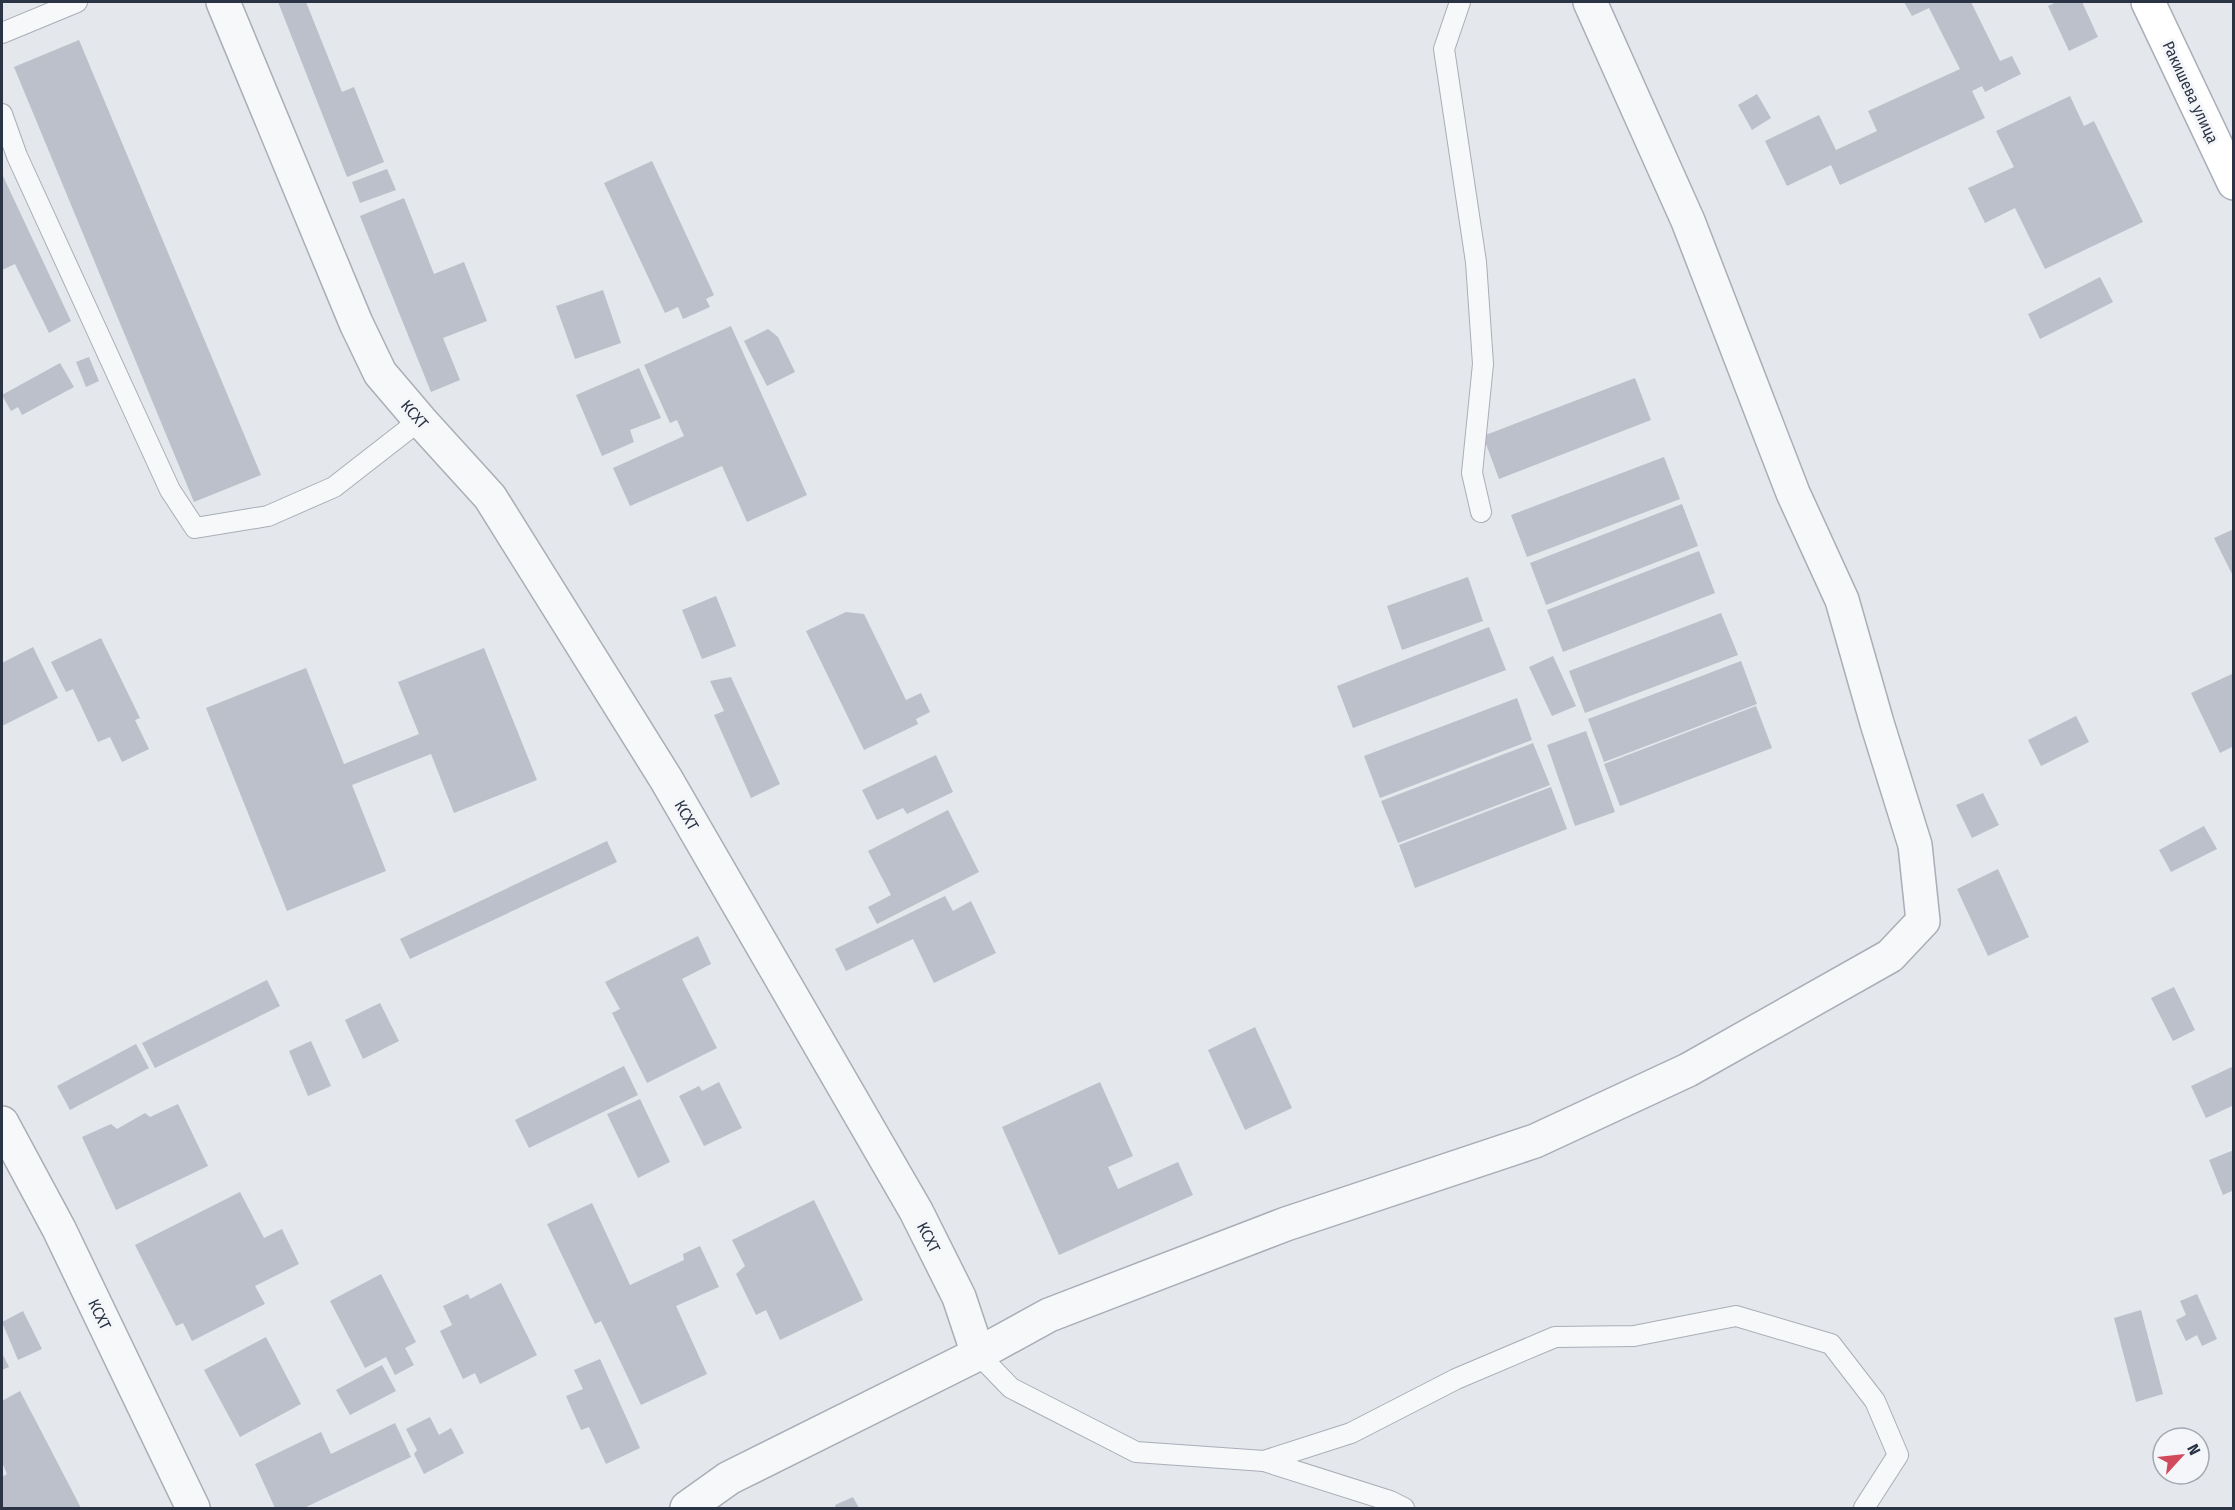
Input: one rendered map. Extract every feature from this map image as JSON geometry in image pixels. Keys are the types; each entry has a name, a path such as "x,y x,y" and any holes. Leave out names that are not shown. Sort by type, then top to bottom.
{"street":[{"name":"КСХТ","path":"223,2 356,323 380,373 490,497 666,779 916,1211 959,1297 978,1354"},
{"path":"687,1509 729,1478 1059,1311 1287,1224 1535,1141 1688,1071 1890,956 1923,921 1915,845 1842,600 1792,493 1688,221 1590,2"},
{"name":"Ракишева улица","path":"2148,2 2234,183"},
{"name":"КСХТ","path":"2,1123 59,1229 193,1509"}],"lane":[{"path":"2,33 77,2"},
{"path":"1460,2 1444,49 1476,262 1483,364 1472,474 1481,512"},
{"path":"2,114 22,167 170,490 195,528 268,516 334,487 420,420"},
{"path":"1264,1461 1351,1433 1456,1379 1555,1337 1634,1336 1736,1316 1831,1344 1875,1401 1898,1455 1864,1509"},
{"path":"978,1354 1011,1388 1136,1452 1264,1461 1390,1501 1404,1509"}],"building":[{"path":"278,2 306,2 342,92 354,87 384,162 347,177"},
{"path":"1904,2 1971,2 2000,61 2012,56 2021,74 1985,92 1982,86 1972,91 1985,118 1840,185 1831,165 1787,186 1765,141 1819,115 1836,150 1877,131 1868,111 1960,69 1929,8 1912,16"},
{"path":"2057,2 2082,2 2098,37 2069,51 2048,6"},
{"path":"79,40 261,475 194,502 14,67"},
{"path":"1757,94 1771,118 1752,130 1738,105"},
{"path":"2070,96 2084,126 2094,121 2143,222 2045,269 2015,208 1985,223 1968,188 2014,167 1996,131"},
{"path":"652,161 714,295 706,299 710,307 683,319 678,307 665,313 604,183"},
{"path":"387,169 396,190 360,203 352,182"},
{"path":"2,174 71,321 49,333 15,264 2,270"},
{"path":"404,198 434,274 464,262 487,321 443,338 460,380 431,392 360,216"},
{"path":"2100,277 2113,302 2040,339 2028,314"},
{"path":"603,290 621,343 575,359 556,306"},
{"path":"731,326 807,495 747,522 722,466 630,506 613,468 684,436 677,420 670,423 644,365"},
{"path":"768,329 778,337 795,372 767,386 744,341"},
{"path":"89,357 99,381 86,387 76,362"},
{"path":"60,363 74,387 22,415 18,407 11,411 2,395"},
{"path":"639,368 661,418 630,430 634,442 602,456 576,395"},
{"path":"1635,378 1651,420 1499,479 1483,436"},
{"path":"1664,457 1680,499 1527,557 1511,515"},
{"path":"1682,504 1698,546 1546,605 1530,563"},
{"path":"2234,529 2234,578 2214,538"},
{"path":"1699,551 1715,593 1563,652 1547,610"},
{"path":"1468,577 1483,621 1402,650 1387,606"},
{"path":"716,596 736,646 702,659 682,610"},
{"path":"846,612 864,614 906,700 921,693 930,712 916,719 918,724 864,750 806,631"},
{"path":"1721,613 1738,655 1585,713 1569,671"},
{"path":"1489,627 1506,670 1353,728 1337,686"},
{"path":"101,638 140,718 135,720 149,749 122,762 110,737 98,742 73,689 66,692 51,662"},
{"path":"33,647 58,698 2,726 2,663"},
{"path":"484,648 537,780 454,813 431,754 352,785 386,871 287,911 206,708 306,668 344,764 419,734 398,682"},
{"path":"1553,656 1576,706 1552,716 1529,667"},
{"path":"1741,661 1757,704 1604,762 1588,719"},
{"path":"2234,673 2234,746 2220,753 2191,693"},
{"path":"731,677 780,784 751,798 714,715 724,711 710,681"},
{"path":"1517,698 1532,740 1380,798 1364,756"},
{"path":"1756,706 1772,748 1620,806 1604,764"},
{"path":"2076,716 2089,742 2041,766 2028,740"},
{"path":"1586,731 1615,812 1575,826 1547,745"},
{"path":"1533,743 1550,785 1398,843 1381,801"},
{"path":"936,755 953,792 907,814 903,808 877,820 862,790"},
{"path":"1551,787 1567,829 1415,888 1399,845"},
{"path":"1983,793 1999,825 1972,838 1956,805"},
{"path":"948,810 979,872 877,924 868,907 891,895 868,851"},
{"path":"2204,826 2217,849 2171,872 2159,850"},
{"path":"607,841 617,862 410,959 400,939"},
{"path":"1998,869 2029,937 1988,956 1957,889"},
{"path":"945,896 953,911 971,901 996,953 934,983 913,939 846,971 835,949"},
{"path":"698,936 711,964 682,979 717,1048 647,1083 612,1013 620,1009 605,982"},
{"path":"267,980 280,1006 155,1068 142,1043"},
{"path":"2174,987 2195,1030 2173,1041 2151,998"},
{"path":"380,1003 399,1041 363,1059 345,1020"},
{"path":"1255,1027 1292,1108 1245,1130 1208,1050"},
{"path":"311,1041 331,1086 308,1096 289,1051"},
{"path":"136,1044 149,1068 70,1110 57,1086"},
{"path":"624,1066 638,1095 529,1148 515,1120"},
{"path":"2234,1066 2234,1105 2206,1118 2191,1086"},
{"path":"719,1082 742,1128 704,1146 679,1096 699,1086 702,1091"},
{"path":"1100,1082 1133,1156 1108,1167 1118,1189 1178,1162 1193,1195 1059,1255 1002,1127"},
{"path":"640,1099 670,1162 638,1178 607,1114"},
{"path":"178,1104 208,1166 116,1210 82,1137 111,1124 117,1129 145,1113 150,1117"},
{"path":"2234,1150 2234,1190 2223,1195 2209,1160"},
{"path":"240,1192 264,1238 282,1229 299,1264 255,1286 265,1304 192,1341 183,1323 176,1326 135,1245"},
{"path":"814,1200 863,1300 780,1340 766,1310 756,1315 736,1274 745,1266 732,1240"},
{"path":"592,1203 630,1285 684,1260 683,1254 700,1246 719,1287 676,1306 707,1374 641,1405 601,1321 595,1324 547,1224"},
{"path":"381,1274 416,1342 405,1348 414,1365 395,1375 386,1357 365,1368 330,1301"},
{"path":"501,1283 537,1355 480,1384 475,1373 463,1379 440,1331 452,1325 443,1306 468,1294 470,1299"},
{"path":"2197,1294 2217,1339 2202,1346 2197,1335 2186,1341 2176,1320 2186,1315 2180,1301"},
{"path":"2141,1310 2163,1394 2136,1402 2114,1318"},
{"path":"23,1311 42,1349 18,1360 2,1322"},
{"path":"266,1337 301,1404 240,1437 204,1370"},
{"path":"2,1353 9,1367 2,1370"},
{"path":"600,1359 640,1448 606,1464 589,1427 581,1430 566,1396 583,1389 574,1370"},
{"path":"382,1365 396,1391 350,1415 336,1390"},
{"path":"20,1391 81,1508 2,1508 2,1477 7,1474 2,1462 2,1401"},
{"path":"430,1417 439,1435 451,1428 464,1453 424,1474 414,1454 417,1450 406,1429"},
{"path":"395,1423 411,1457 304,1508 275,1508 255,1464 321,1432 331,1454"},
{"path":"853,1497 859,1508 836,1508 835,1505"}]}
